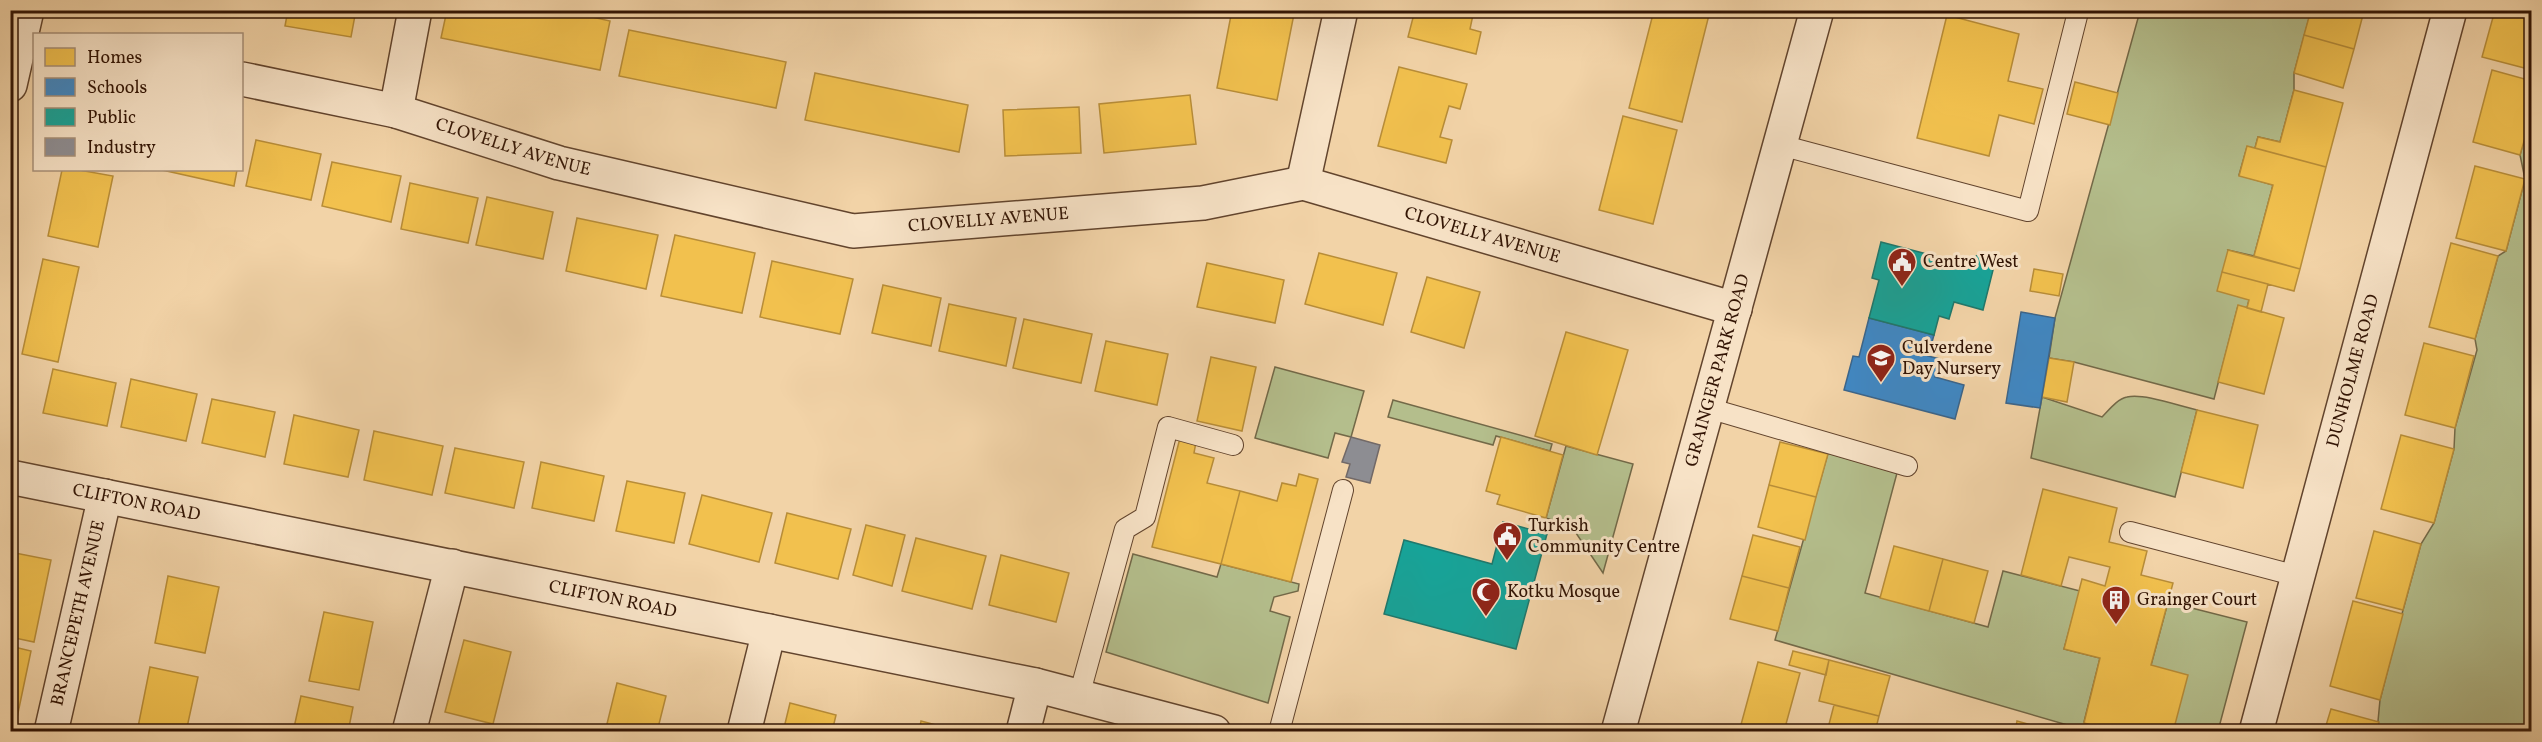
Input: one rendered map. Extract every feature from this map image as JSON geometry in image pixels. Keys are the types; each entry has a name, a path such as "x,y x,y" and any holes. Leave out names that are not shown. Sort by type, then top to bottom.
{"street":[{"path":"396,111 415,10"},
{"path":"1302,183 1341,10"},
{"name":"GRAINGER PARK ROAD","path":"1618,732 1817,10"},
{"name":"DUNHOLME ROAD","path":"2256,732 2450,10"},
{"path":"10,85 28,26"},
{"name":"CLOVELLY AVENUE","path":"243,79 396,111 559,163 853,231 1203,203 1302,183 1735,309"},
{"name":"CLIFTON ROAD","path":"10,477 1035,685 1214,732"},
{"name":"BRANCEPETH AVENUE","path":"51,732 105,496"},
{"path":"409,732 452,566"},
{"path":"744,732 769,631"},
{"path":"1023,732 1035,685"}],"lane":[{"path":"1780,145 2028,211 2078,12 2074,10"},
{"path":"1708,408 1907,466"},
{"path":"1079,696 1125,529 1145,517 1168,427 1233,445"},
{"path":"1279,732 1343,490"},
{"path":"2130,532 2297,576"}],"green space":[{"path":"2140,11 2311,11 2294,73 2294,90 2280,142 2258,137 2255,148 2247,147 2239,175 2273,185 2254,256 2228,250 2249,300 2247,308 2238,306 2214,399 2074,362 2049,358 2055,318"},
{"path":"2531,114 2531,731 2377,732 2380,700 2403,610 2421,544 2434,523 2454,449 2455,428 2477,350 2475,339 2498,256 2506,251 2525,179 2520,155"},
{"path":"1275,367 1364,391 1351,437 1335,433 1328,458 1255,438"},
{"path":"2134,396 2152,398 2197,410 2175,497 2031,458 2042,397 2102,417 2120,400"},
{"path":"1393,400 1552,444 1550,451 1496,436 1493,445 1388,417"},
{"path":"1566,446 1633,464 1603,573 1576,533 1565,524 1546,518"},
{"path":"1828,453 1897,473 1865,593 1988,627 2003,571 2080,591 2064,649 2100,658 2084,722 2117,731 2088,731 1775,640"},
{"path":"1133,554 1217,577 1221,564 1299,584 1298,591 1274,597 1270,611 1290,617 1268,703 1106,652"},
{"path":"2168,602 2247,622 2218,731 2173,731 2151,665"}],"building: Homes":[{"path":"288,10 356,10 351,37 285,26"},
{"path":"447,10 561,10 610,21 600,70 441,38"},
{"path":"1232,10 1279,10 1294,14 1277,100 1217,88"},
{"path":"1415,10 1474,10 1470,29 1481,32 1476,54 1408,37"},
{"path":"1654,10 1710,11 1682,122 1629,108"},
{"path":"2311,10 2364,11 2354,49 2304,35"},
{"path":"2495,10 2532,10 2532,70 2482,57"},
{"path":"1947,15 2019,34 2008,81 2043,89 2034,124 1999,115 1989,156 1917,138"},
{"path":"629,30 786,62 776,108 619,76"},
{"path":"2304,35 2354,49 2343,88 2294,73"},
{"path":"1399,67 1467,84 1460,109 1449,106 1440,137 1452,140 1446,163 1378,146"},
{"path":"2492,70 2532,81 2532,114 2520,155 2473,142"},
{"path":"815,73 968,105 959,152 805,120"},
{"path":"2075,82 2118,93 2110,125 2067,114"},
{"path":"2294,90 2343,103 2326,167 2255,148 2258,137 2280,142"},
{"path":"1190,95 1196,144 1104,153 1099,104"},
{"path":"1079,107 1081,153 1005,156 1003,110"},
{"path":"1623,116 1677,130 1653,224 1599,210"},
{"path":"256,140 321,154 311,200 246,186"},
{"path":"2247,146 2326,167 2300,269 2254,256 2273,185 2239,176"},
{"path":"332,162 401,176 391,222 322,206"},
{"path":"2475,166 2525,179 2506,251 2456,238"},
{"path":"62,171 85,171 113,176 98,247 48,236"},
{"path":"166,171 237,171 234,186"},
{"path":"410,183 478,198 468,243 401,229"},
{"path":"487,197 553,212 543,259 476,245"},
{"path":"577,218 658,235 646,289 566,271"},
{"path":"675,235 755,253 742,313 661,296"},
{"path":"2451,243 2498,256 2475,339 2429,327"},
{"path":"2228,250 2300,269 2294,291 2222,272"},
{"path":"1319,253 1397,273 1383,325 1305,304"},
{"path":"43,259 79,267 58,362 22,354"},
{"path":"772,261 853,279 840,334 760,317"},
{"path":"1207,263 1284,280 1275,323 1197,307"},
{"path":"2034,269 2063,274 2059,296 2030,291"},
{"path":"2222,272 2268,284 2261,312 2247,308 2249,300 2217,291"},
{"path":"1427,277 1480,292 1464,348 1411,332"},
{"path":"883,285 941,298 931,346 872,333"},
{"path":"949,304 1016,318 1006,366 939,351"},
{"path":"2238,305 2284,318 2264,394 2218,382"},
{"path":"1024,319 1092,334 1081,383 1013,368"},
{"path":"1566,332 1628,350 1597,455 1535,436"},
{"path":"1106,341 1168,354 1157,405 1095,391"},
{"path":"2424,343 2474,356 2455,428 2405,415"},
{"path":"1211,357 1256,367 1242,431 1197,421"},
{"path":"2049,358 2074,362 2067,402 2042,397"},
{"path":"53,369 116,383 107,426 43,413"},
{"path":"131,379 197,394 186,441 121,427"},
{"path":"212,399 275,412 265,457 202,443"},
{"path":"2197,410 2258,425 2243,488 2181,472"},
{"path":"294,415 359,430 348,477 284,464"},
{"path":"374,431 443,446 432,495 364,480"},
{"path":"2401,435 2454,449 2434,523 2381,509"},
{"path":"1501,437 1563,455 1546,518 1497,504 1500,495 1486,491"},
{"path":"1180,438 1196,442 1194,453 1214,458 1207,483 1240,491 1221,564 1152,547"},
{"path":"1780,442 1828,454 1816,497 1769,485"},
{"path":"455,448 524,462 514,508 445,493"},
{"path":"541,462 604,476 594,521 532,508"},
{"path":"1299,474 1318,479 1291,582 1221,564 1240,491 1277,501 1282,483 1296,486"},
{"path":"627,481 685,493 674,543 616,531"},
{"path":"1769,485 1816,497 1805,540 1758,527"},
{"name":"Grainger Court","path":"2043,489 2117,508 2109,542 2147,551 2141,575 2173,583 2151,665 2188,675 2173,732 2117,732 2084,723 2100,658 2064,649 2082,579 2105,586 2110,567 2069,557 2061,586 2021,575"},
{"path":"702,495 772,513 759,562 689,544"},
{"path":"787,513 851,529 838,579 775,563"},
{"path":"866,525 905,535 892,586 853,575"},
{"path":"2374,531 2421,544 2403,610 2356,598"},
{"path":"1753,535 1800,547 1789,588 1742,576"},
{"path":"916,538 986,556 972,609 902,591"},
{"path":"1894,546 1943,559 1929,611 1880,598"},
{"path":"10,552 51,560 34,642 10,637"},
{"path":"1001,555 1069,573 1056,622 989,605"},
{"path":"1943,559 1988,571 1974,623 1929,611"},
{"path":"168,576 219,587 205,653 155,643"},
{"path":"1742,576 1789,588 1778,631 1730,619"},
{"path":"2353,601 2403,614 2380,700 2330,686"},
{"path":"324,612 373,622 359,690 309,681"},
{"path":"464,640 511,652 493,724 445,712"},
{"path":"10,646 31,651 14,732 10,731"},
{"path":"1793,651 1829,660 1826,675 1789,665"},
{"path":"1829,660 1890,676 1879,716 1819,701"},
{"path":"1758,662 1800,673 1786,724 1815,732 1739,732"},
{"path":"150,667 198,677 186,732 137,732"},
{"path":"617,683 666,696 657,732 605,732"},
{"path":"301,696 353,707 348,732 293,732"},
{"path":"790,703 836,715 832,732 783,732"},
{"path":"1834,705 1879,716 1875,732 1827,732"},
{"path":"2331,709 2379,722 2377,732 2324,732"},
{"path":"921,721 955,730 955,732 919,732"},
{"path":"2017,721 2052,731 2054,732 2015,732"}],"building: Schools":[{"path":"2021,312 2055,318 2040,408 2006,403"},
{"path":"1869,318 1934,335 1928,356 1940,359 1935,377 1964,385 1955,419 1844,390 1853,356 1859,357"}],"building: Public":[{"path":"1881,242 1969,265 1970,260 1978,255 1990,258 1994,266 1983,310 1954,302 1949,319 1939,316 1934,335 1869,318 1879,280 1872,278"},
{"path":"1503,522 1547,534 1516,649 1384,614 1404,540 1492,564"}],"building: Industry":[{"path":"1351,437 1380,445 1370,483 1346,477 1350,464 1342,462"}],"place":[{"name":"Centre West","path":"1902,288"},
{"name":"Culverdene Day Nursery","path":"1881,384"},
{"name":"Turkish Community Centre","path":"1507,562"},
{"name":"Kotku Mosque","path":"1486,618"},
{"name":"Grainger Court","path":"2116,626"}]}
